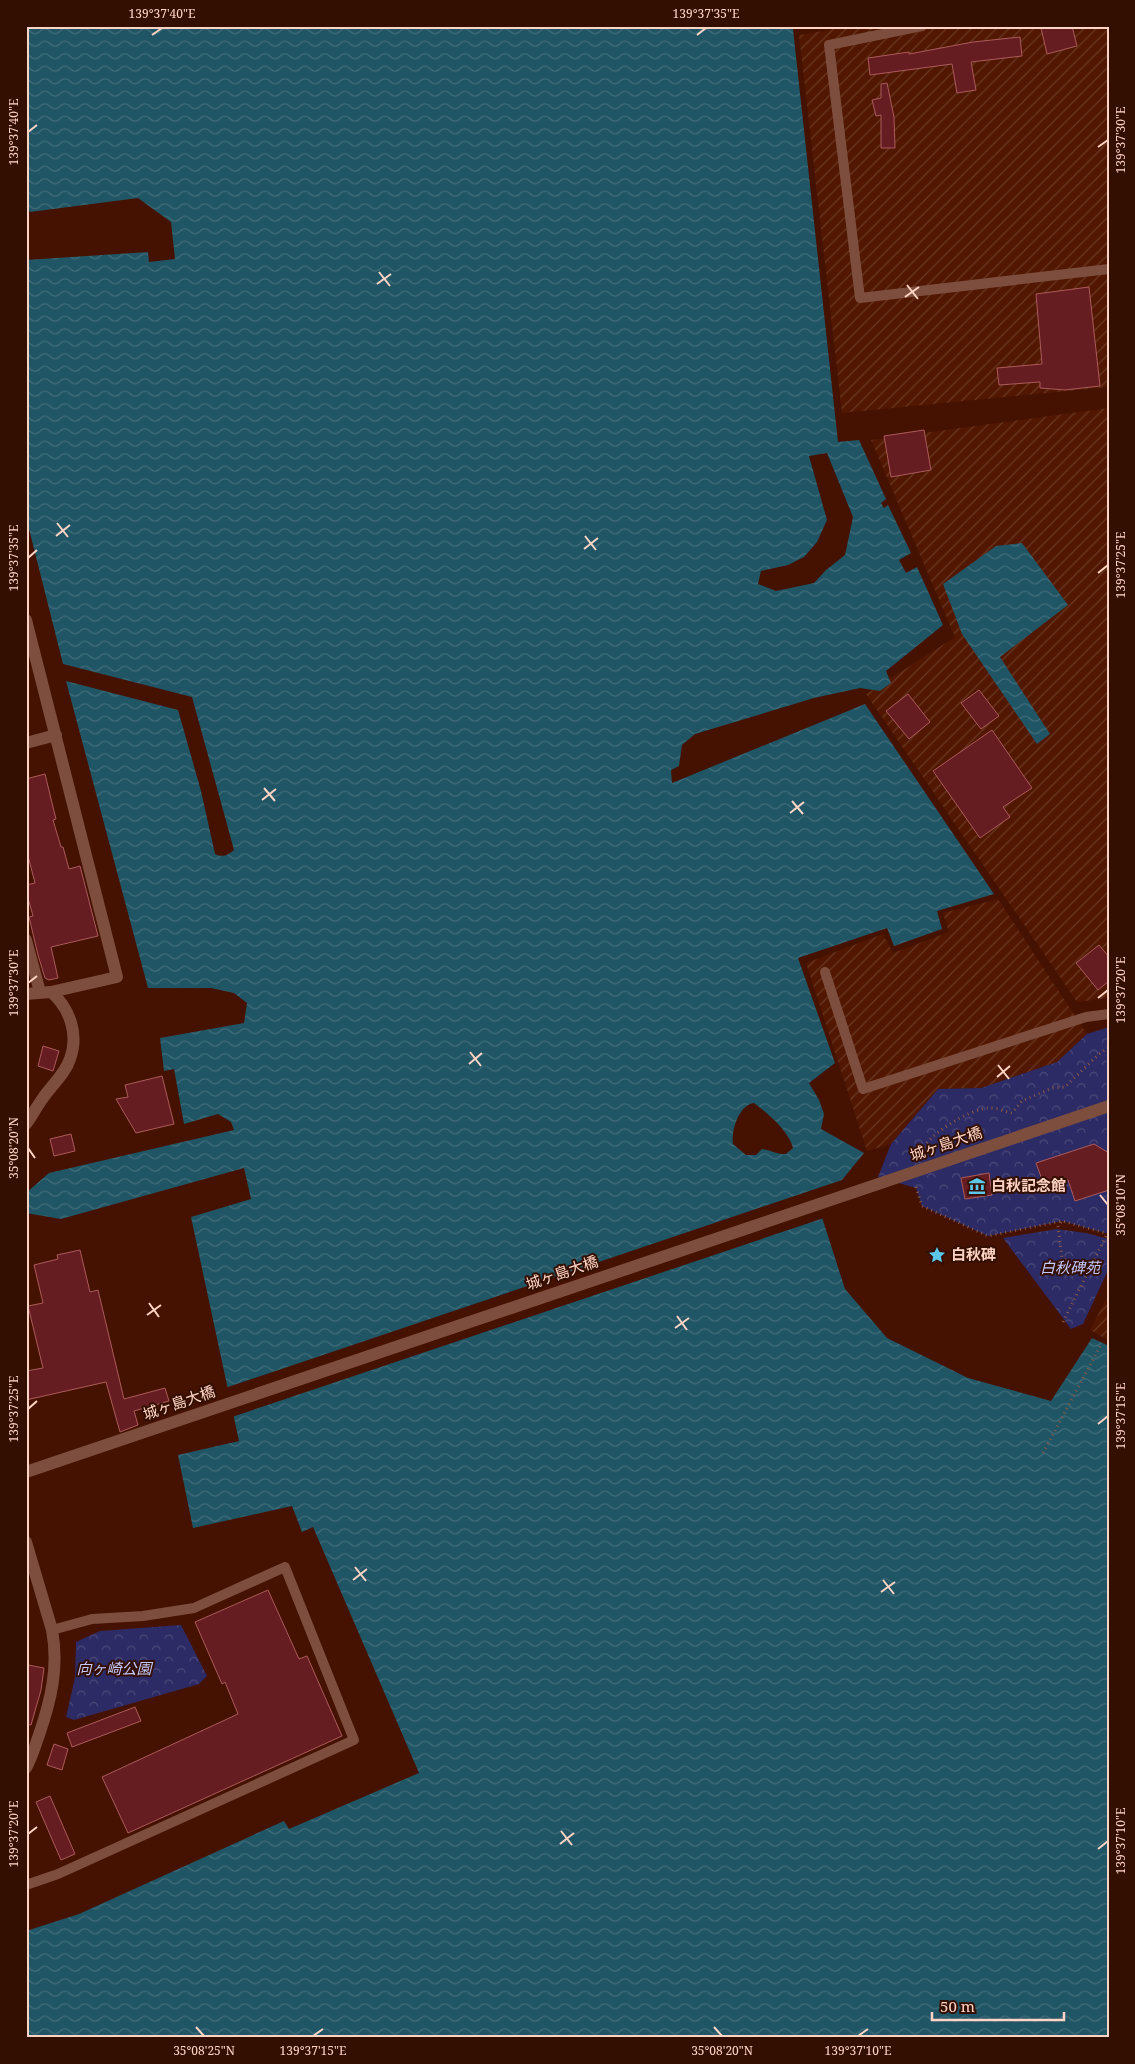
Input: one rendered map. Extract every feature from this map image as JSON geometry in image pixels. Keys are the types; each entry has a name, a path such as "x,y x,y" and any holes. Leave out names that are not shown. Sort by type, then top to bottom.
{"street":[{"path":"26,620 117,977 46,992 26,994"},
{"path":"26,743 56,735"},
{"path":"26,940 46,992 66,1008 72,1025 70,1059 26,1124"},
{"name":"城ヶ島大橋","path":"26,1472 1109,1106"},
{"path":"26,1542 29,1563 52,1630 55,1645 55,1670 51,1695 26,1768"}],"lane":[{"path":"922,26 829,46 860,298 1109,268"},
{"path":"825,972 863,1089 1086,1017 1109,1014"},
{"path":"26,1885 58,1874 354,1740 285,1567 194,1608 143,1616 92,1619 52,1630"}],"path":[{"path":"919,1160 920,1151 931,1137 969,1113 990,1108 1012,1114 1022,1101 1052,1088 1065,1087 1099,1054 1109,1048"},
{"path":"917,1178 916,1188 922,1206 988,1236 1062,1221 1108,1234 1063,1322"},
{"path":"1062,1221 1058,1226 1062,1258 1089,1271"},
{"path":"1043,1453 1102,1342"}],"shaded area":[{"path":"851,26 1109,26 1109,387 842,413 799,35"},
{"path":"1109,408 1109,998 1077,1002 866,694 955,637 871,440"},
{"path":"998,899 1087,1034 1057,1062 981,1088 938,1089 891,1144 867,1151 806,963 883,934 893,953 949,932 943,913"},
{"path":"1109,1293 1109,1341 1090,1330"}],"green space":[{"path":"1109,1027 1109,1234 1062,1221 988,1236 922,1206 916,1188 878,1177 891,1144 938,1089 981,1088 1057,1062 1087,1034"},
{"name":"白秋碑苑","path":"1057,1229 1086,1233 1109,1239 1109,1268 1083,1324 1071,1329 1003,1238"},
{"name":"向ヶ崎公園","path":"181,1625 207,1676 199,1684 74,1720 66,1717 75,1678 76,1642 100,1631"}],"water":[{"path":"26,26 802,26 793,29 838,442 859,440 886,499 881,503 884,508 888,505 911,553 899,560 906,573 917,567 943,625 886,671 891,683 880,691 860,688 814,698 695,734 682,745 679,766 671,770 672,783 865,704 994,894 937,911 942,929 894,946 887,928 798,958 835,1063 809,1083 819,1100 824,1114 821,1129 864,1153 819,1208 845,1289 887,1338 968,1378 1051,1401 1092,1338 1109,1346 1109,2038 26,2038 26,1931 79,1914 284,1821 289,1829 419,1773 313,1527 302,1532 292,1506 193,1528 178,1455 239,1441 191,1217 251,1199 244,1168 61,1219 26,1213 26,1193 49,1173 234,1130 231,1122 218,1114 184,1124 174,1069 164,1071 160,1038 244,1023 247,1003 234,993 211,988 148,988 66,681 178,710 201,791 215,854 225,855 234,850 192,697 63,664 26,517 26,260 148,252 149,262 175,259 171,222 138,198 30,212 26,205","holes":["754,1103 777,1123 787,1135 793,1148 786,1154 762,1149 756,1155 746,1155 733,1144 733,1132 740,1113 744,1108"]},
{"path":"1022,543 1068,605 1000,657 1050,734 1037,744 962,634 943,584 996,546"}],"pier":[{"path":"827,453 853,517 845,555 826,570 814,583 776,591 758,584 761,571 788,565 804,557 817,542 827,520 809,456"},
{"path":"845,1179 822,1209 824,1218 232,1417 225,1388"}],"building":[{"path":"1048,26 1072,26 1077,46 1047,54 1041,28"},
{"path":"1020,37 1022,56 971,62 976,90 957,93 952,64 870,75 868,58 909,52 909,54 973,42"},
{"path":"887,83 894,117 895,148 881,148 881,115 876,116 872,100 881,98 881,84"},
{"path":"1089,287 1100,386 1065,390 1040,388 1040,382 999,385 997,368 1042,364 1036,294"},
{"path":"924,430 931,470 891,477 884,436"},
{"path":"979,690 999,716 981,729 961,703"},
{"path":"908,694 930,722 909,739 886,711"},
{"path":"992,730 1032,788 1003,807 1010,817 980,838 933,771"},
{"path":"45,774 56,819 53,820 61,847 63,847 69,869 80,866 98,936 51,947 58,978 49,980 45,978 38,955 29,917 33,916 26,891 26,885 35,883 26,848 26,779"},
{"path":"1099,945 1109,957 1109,981 1098,990 1076,963"},
{"path":"43,1046 59,1051 53,1071 38,1066"},
{"path":"162,1076 174,1124 136,1133 116,1099 128,1097 125,1085"},
{"path":"71,1134 75,1151 54,1156 50,1139"},
{"path":"1094,1144 1109,1153 1109,1190 1075,1201 1068,1180 1045,1188 1036,1163"},
{"name":"白秋記念館","path":"989,1173 992,1195 965,1199 961,1178"},
{"path":"80,1250 90,1292 98,1290 124,1399 165,1388 169,1401 134,1411 138,1425 120,1432 106,1382 26,1400 26,1371 43,1368 28,1306 43,1303 34,1265 58,1259 57,1255"},
{"path":"268,1590 299,1659 307,1656 342,1736 128,1833 102,1777 238,1714 225,1682 222,1684 195,1622"},
{"path":"28,1665 44,1668 41,1690 31,1725 26,1724"},
{"path":"135,1707 141,1721 72,1747 67,1733"},
{"path":"54,1744 68,1749 62,1770 47,1765"},
{"path":"50,1796 75,1854 61,1860 36,1802"}],"place":[{"name":"白秋記念館","path":"977,1186"},
{"name":"白秋碑","path":"937,1255"}]}
